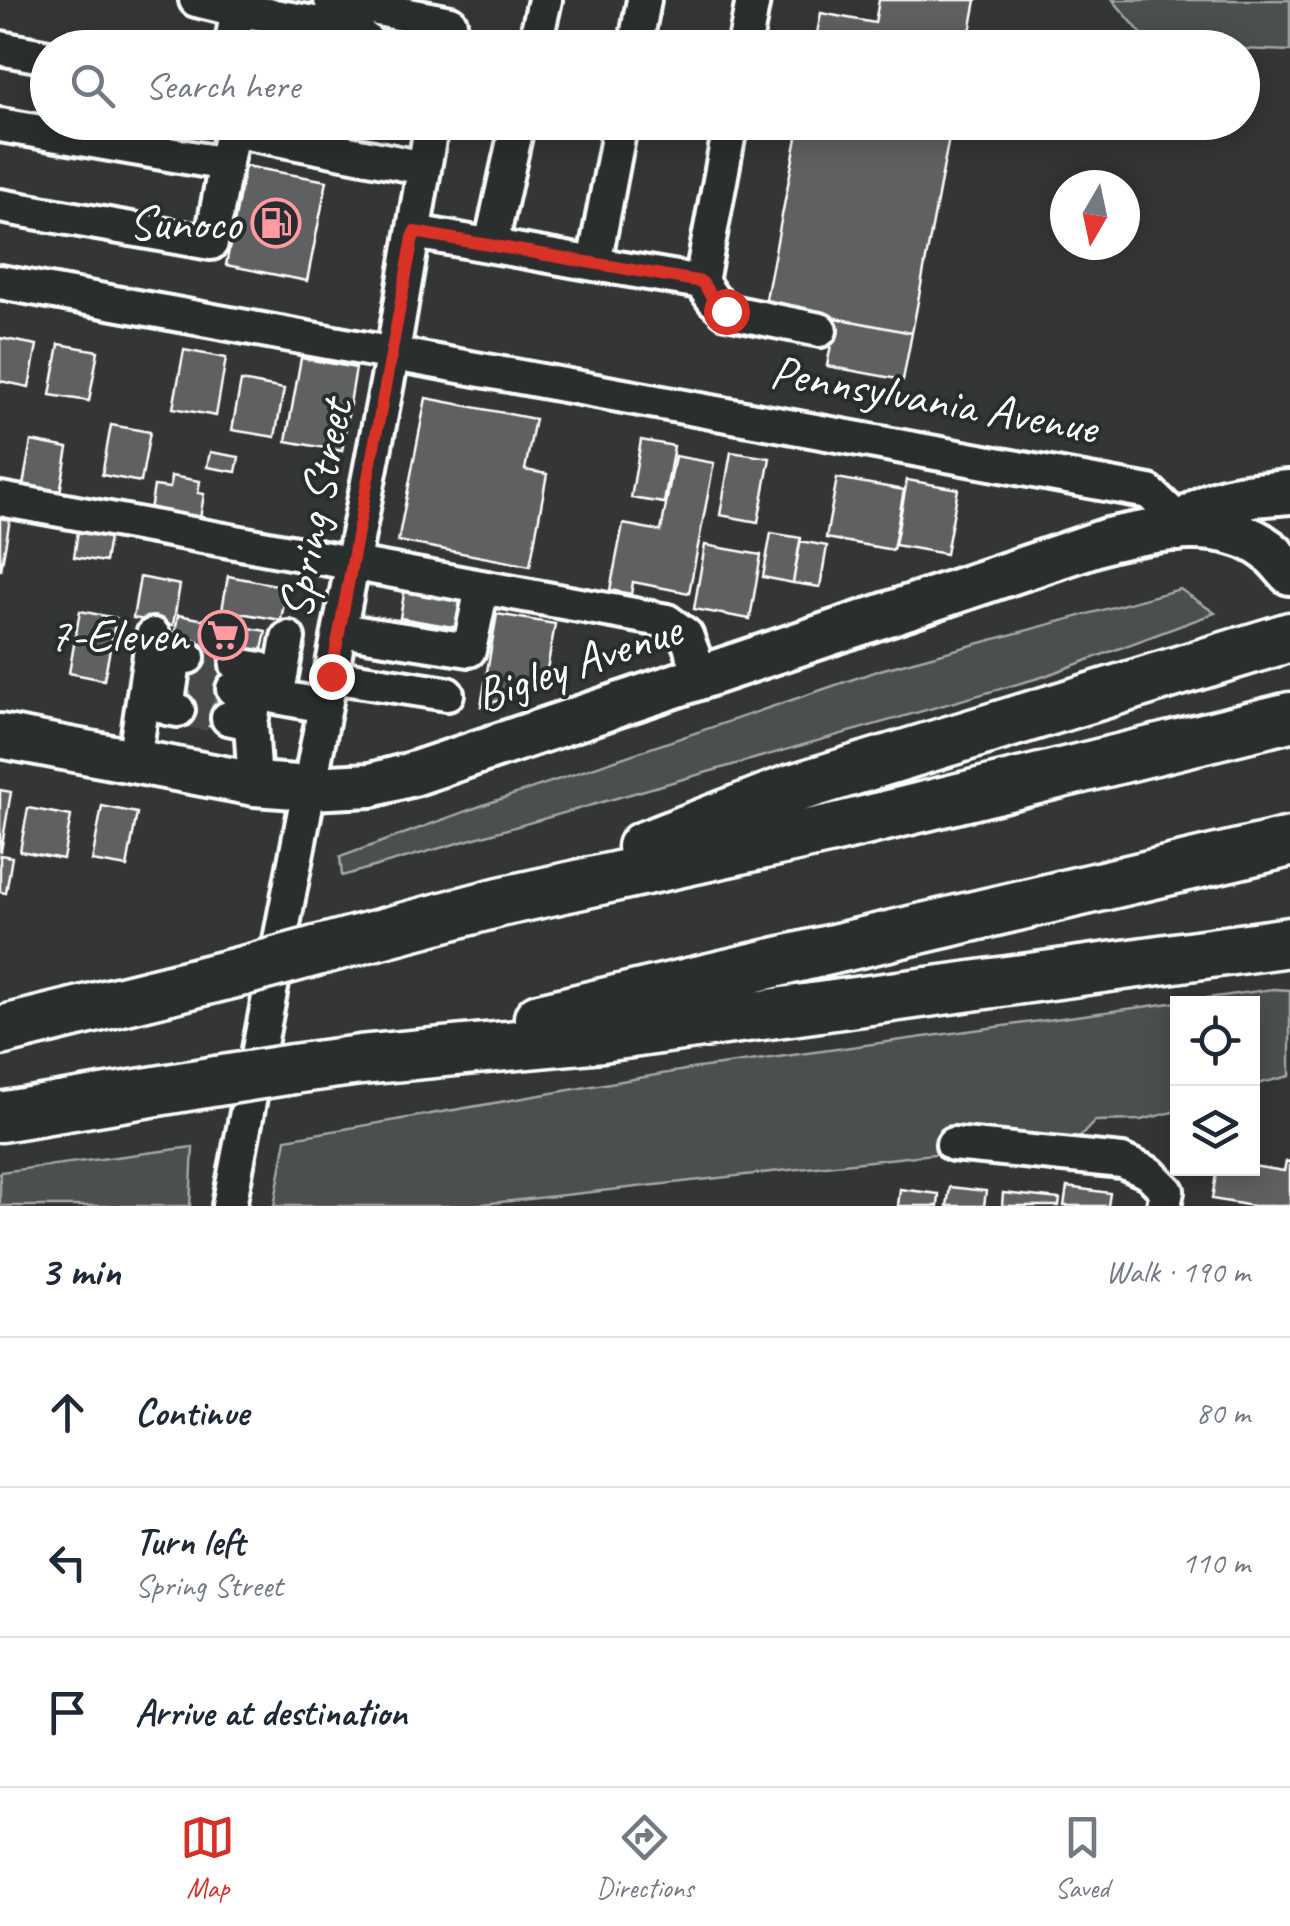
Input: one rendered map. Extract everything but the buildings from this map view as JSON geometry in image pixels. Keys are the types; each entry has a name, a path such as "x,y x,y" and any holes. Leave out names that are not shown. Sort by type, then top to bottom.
{"highway":[{"path":"500,902 792,788 1281,640"},
{"path":"0,1031 500,902 832,828 1290,717"},
{"path":"360,1060 1289,842"},
{"path":"0,1118 360,1060 602,1037 1290,942"}],"main road":[{"path":"1178,529 1192,514 1233,497 1290,492"},
{"path":"1178,529 1219,530 1243,536 1269,550 1290,573"},
{"name":"Bigley Avenue","path":"0,736 255,784 310,788 372,785 1108,540 1178,529"}],"street":[{"path":"331,0 449,24"},
{"path":"538,30 545,0"},
{"path":"638,30 644,0"},
{"path":"747,30 753,0"},
{"path":"213,3 236,20 234,30"},
{"path":"213,3 350,30"},
{"path":"0,48 30,54"},
{"path":"0,125 30,130"},
{"path":"87,140 226,164"},
{"path":"0,206 211,242 229,140"},
{"path":"295,140 424,168"},
{"name":"Spring Street","path":"229,1206 393,352 429,140"},
{"path":"490,246 514,140"},
{"path":"594,264 618,140"},
{"path":"728,140 702,282 726,311 820,330"},
{"path":"414,232 702,282"},
{"name":"Pennsylvania Avenue","path":"0,282 1148,492 1175,517 1178,529"},
{"path":"1148,492 1233,497"},
{"path":"0,499 667,621 686,635 701,675"},
{"path":"340,630 469,650 482,588"},
{"path":"134,761 174,680 153,636"},
{"path":"255,784 247,698 288,638"},
{"path":"247,698 328,692 447,694"},
{"path":"953,1144 1122,1161 1149,1172 1167,1191 1164,1206"}],"shaded area":[{"path":"1113,0 1290,0 1290,51 1260,50 1260,30 1138,30"},
{"path":"1180,589 1215,613 1042,677 342,876 340,857 486,804 880,670"},
{"path":"1290,990 1290,1076 1260,1083 1260,996 1222,996"},
{"path":"1170,1003 1170,1113 1141,1120 1095,1121 1079,1138 465,1206 274,1206 286,1139 691,1069"},
{"path":"193,1147 190,1206 0,1206 0,1172"}],"tunnel":[{"path":"188,657 237,665"},
{"path":"184,681 233,689"},
{"path":"178,710 228,718"}],"place":[{"name":"Sunoco","path":"276,223"},
{"name":"7-Eleven","path":"223,635"}],"route":[{"path":"331,676 414,232 702,282 726,311"}]}
